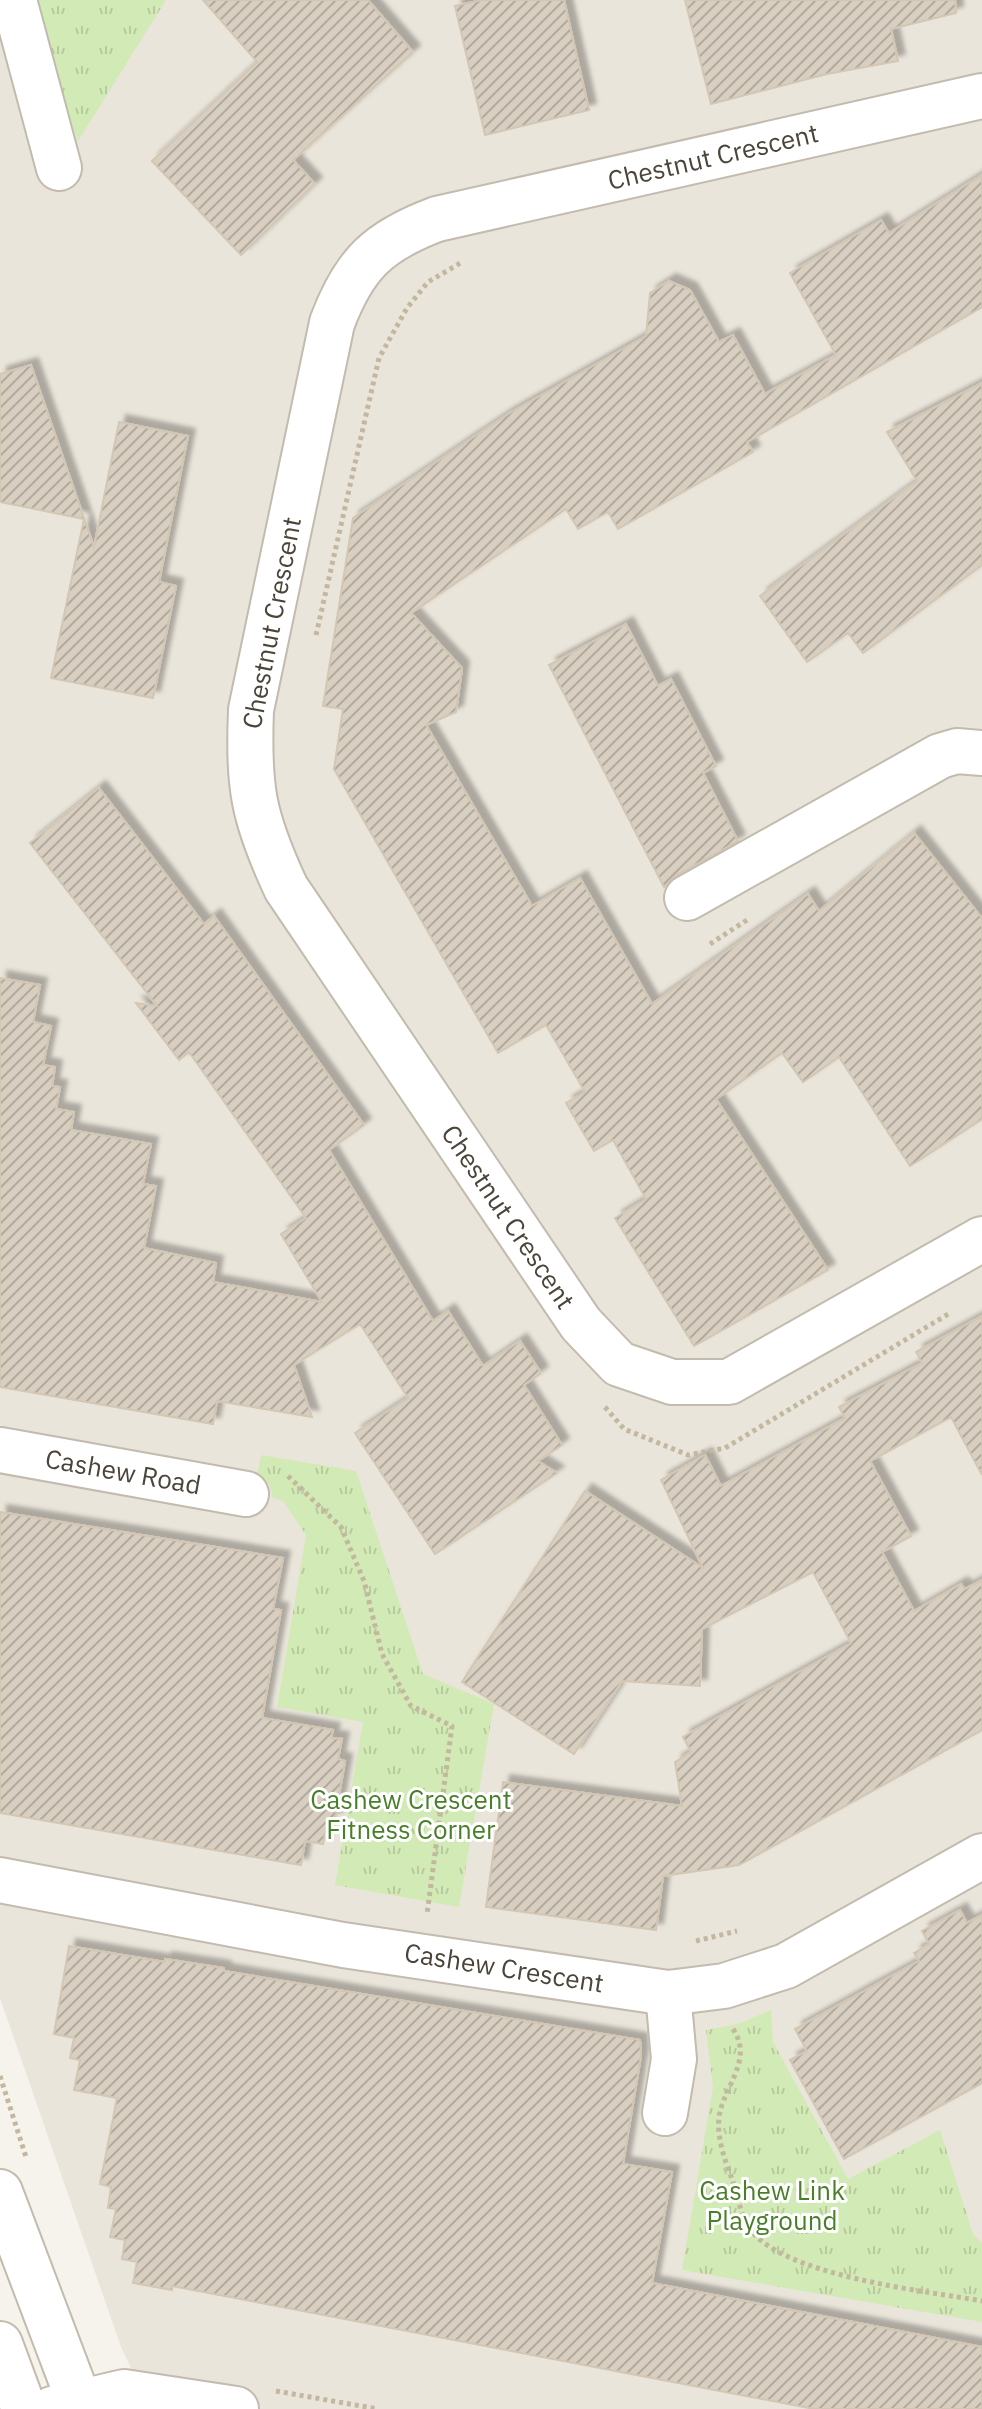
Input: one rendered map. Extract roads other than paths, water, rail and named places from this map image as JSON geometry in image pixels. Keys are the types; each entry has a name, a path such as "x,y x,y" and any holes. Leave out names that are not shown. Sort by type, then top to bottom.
{"street":[{"path":"14,0 59,168"},
{"name":"Chestnut Crescent","path":"982,96 437,219 400,233 369,256 346,287 332,323 251,710 248,772 260,831 286,888 581,1324 619,1364 672,1382 729,1382 982,1239"},
{"path":"687,898 940,756 957,751 982,753"},
{"name":"Cashew Road","path":"0,1450 246,1494"},
{"name":"Cashew Crescent","path":"0,1880 343,1945 668,1993 724,1986 786,1966 982,1856"},
{"path":"665,2113 674,2059 668,1993"},
{"path":"0,2192 71,2406 124,2392 236,2409"},
{"path":"0,2344 24,2409"}],"park label":[{"name":"Cashew Crescent Fitness Corner","path":"411,1815"},
{"name":"Cashew Link Playground","path":"772,2206"}]}
